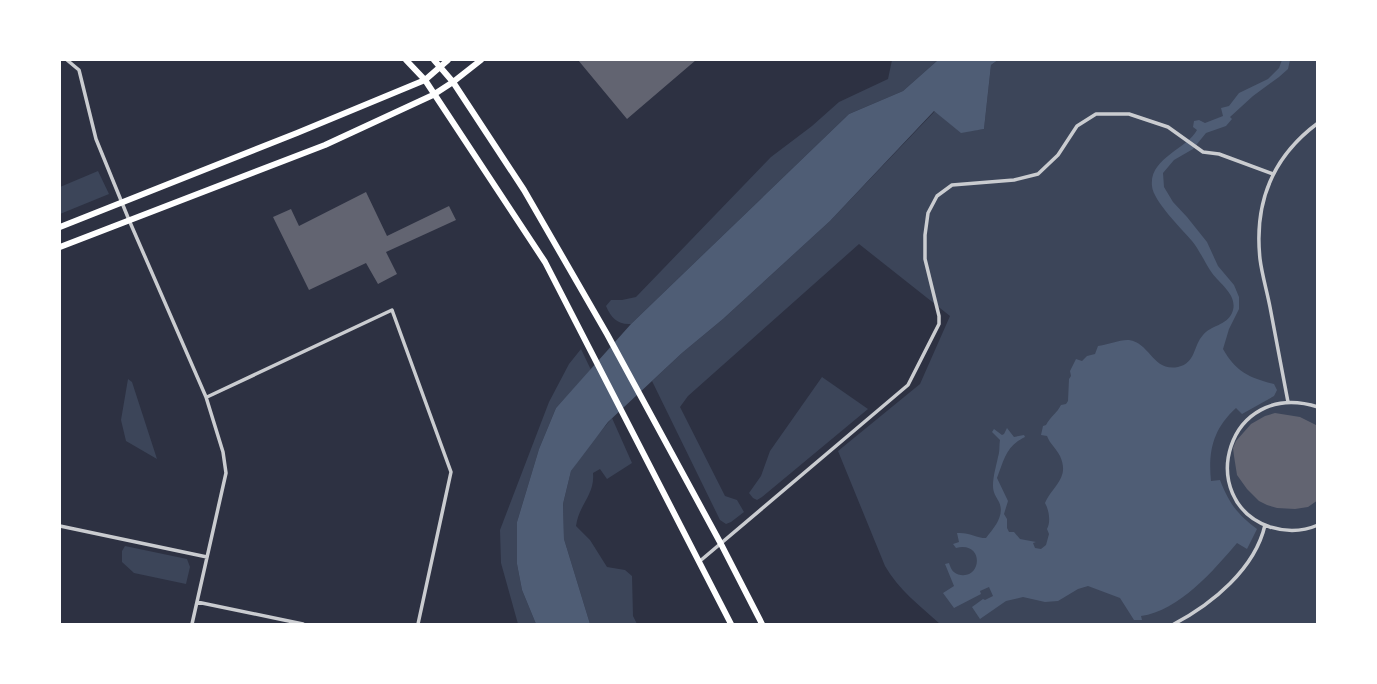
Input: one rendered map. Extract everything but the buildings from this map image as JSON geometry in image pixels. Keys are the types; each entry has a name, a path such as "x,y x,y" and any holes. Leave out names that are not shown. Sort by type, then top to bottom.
{"main road":[{"path":"406,60 425,80 545,262 730,625"},
{"path":"433,60 453,82 524,190 607,334 762,625"},
{"path":"60,227 425,80 448,60"},
{"path":"60,247 325,145 433,94 481,60"}],"street":[{"path":"67,60 79,70 96,139 206,397 223,452 226,473 192,625"},
{"path":"699,562 908,385 939,324 925,259 928,213 937,197 952,185 1014,180 1038,174 1058,155 1077,126 1096,114 1129,114 1142,118 1168,127 1203,152 1219,154 1273,174"},
{"path":"1288,402 1260,253 1260,217 1268,183 1276,167 1304,133 1318,123"},
{"path":"206,397 392,310 451,472 418,625"},
{"path":"1318,407 1288,402 1271,405 1256,413 1243,424 1233,438 1227,472 1231,489 1239,504 1265,525 1295,531 1318,526"},
{"path":"1174,625 1199,609 1252,558 1263,537 1265,525"},
{"path":"60,526 207,557"},
{"path":"197,602 303,625"}],"shaded area":[{"path":"892,60 938,60 903,91 849,114 631,324 619,322 613,317 606,306 611,300 636,297 771,157 839,102 888,79"},
{"path":"938,60 998,60 991,65 984,129 961,133 934,111 830,221 608,422 571,471 563,504 564,539 590,624 536,624 522,590 517,564 517,522 539,449 556,408 631,324 849,114 903,91"},
{"path":"998,60 1317,60 1317,624 940,624 903,590 885,566 838,451 920,384 950,316 859,244 688,396 680,407 725,496 737,500 744,512 726,524 720,520 652,381 830,221 935,111 961,132 984,129 991,65"},
{"path":"1282,60 1290,60 1288,69 1230,117 1232,119 1226,126 1206,133 1193,149 1174,160 1163,173 1164,187 1173,202 1207,242 1218,266 1234,285 1239,297 1239,309 1223,349 1239,369 1274,384 1277,390 1274,396 1242,414 1236,408 1228,416 1217,432 1210,460 1211,481 1220,480 1234,508 1257,529 1247,549 1237,543 1195,588 1169,606 1141,616 1142,620 1134,620 1120,598 1088,586 1058,601 1045,602 1023,597 1006,601 980,619 972,607 993,596 989,587 954,608 943,593 954,586 945,564 949,563 956,574 961,575 973,571 977,560 972,550 965,547 956,548 953,544 959,542 957,533 986,538 996,525 1001,512 993,486 1000,440 992,432 994,429 1002,435 1007,428 1014,437 1025,437 1010,449 997,478 1008,501 1004,514 1009,532 1014,532 1020,539 1036,542 1033,543 1035,548 1041,549 1046,545 1049,534 1049,516 1045,503 1062,476 1063,464 1047,436 1041,435 1043,426 1061,405 1068,401 1070,371 1076,359 1082,361 1095,354 1098,346 1129,340 1142,346 1163,365 1178,367 1188,362 1203,335 1226,321 1232,313 1234,307 1231,296 1212,273 1192,241 1157,199 1152,186 1153,176 1162,161 1192,137 1197,130 1193,127 1194,121 1205,123 1223,116 1221,108 1229,106 1239,93 1268,79 1279,68"},
{"path":"98,171 109,194 60,214 60,187"},
{"path":"581,349 591,370 556,408 539,449 517,522 517,564 522,590 536,624 518,624 501,563 500,530 549,402 569,364"},
{"path":"822,377 868,409 762,497 757,500 753,498 749,493 761,476 770,451"},
{"path":"128,379 132,382 157,459 126,441 121,420"},
{"path":"612,418 632,463 607,479 600,469 593,473 592,487 576,526 590,540 607,567 625,570 632,576 633,616 637,624 590,624 564,539 563,504 571,471"},
{"path":"125,546 187,559 190,567 186,584 134,573 122,562"}]}
